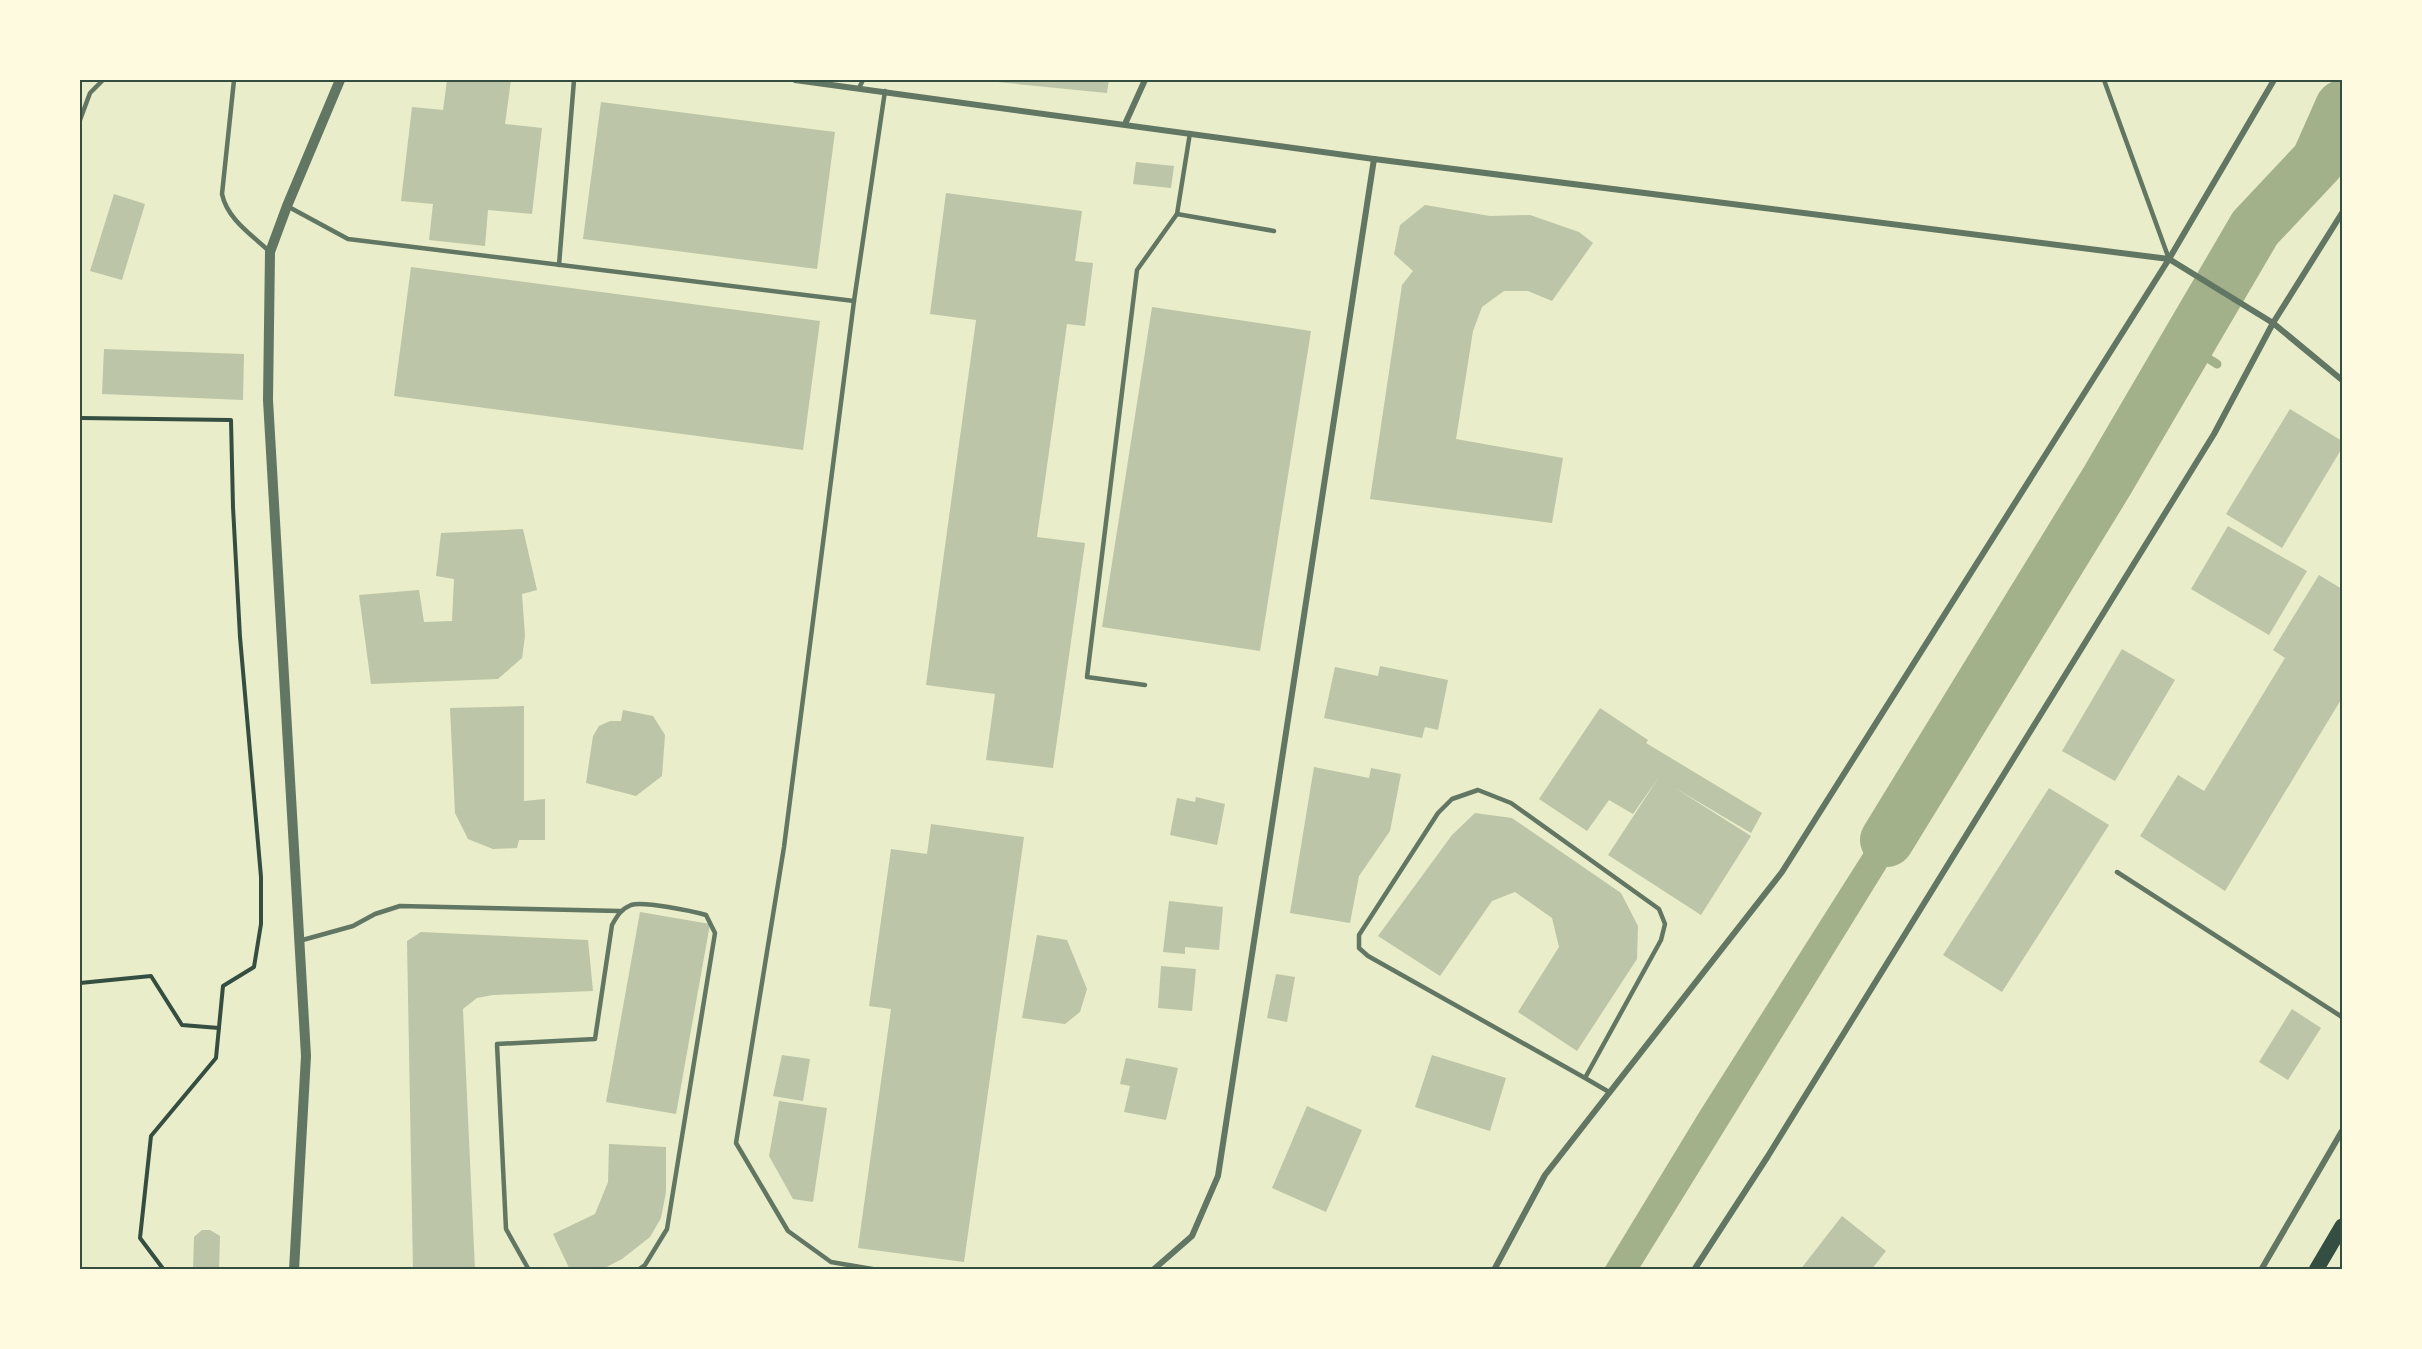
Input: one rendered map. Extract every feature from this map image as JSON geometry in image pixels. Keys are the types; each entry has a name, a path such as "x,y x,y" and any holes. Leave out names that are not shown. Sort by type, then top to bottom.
{"main road":[{"path":"2316,1269 2343,1226"}],"street":[{"path":"294,1269 306,1056 268,400 270,252 340,80"},
{"path":"795,80 1374,159 2169,259 2273,322 2343,380"},
{"path":"1125,124 1144,80"},
{"path":"1494,1269 1545,1175 1782,872 2169,259 2274,80"},
{"path":"1153,1269 1192,1236 1218,1176 1374,159"},
{"path":"1694,1269 1768,1156 2214,434 2273,322 2343,213"},
{"path":"2261,1269 2343,1131"}],"lane":[{"path":"80,120 90,93 103,80"},
{"path":"234,80 222,195 230,214 270,252"},
{"path":"559,265 574,80"},
{"path":"860,88 863,80"},
{"path":"2104,80 2169,259"},
{"path":"878,1269 831,1262 788,1231 736,1143 784,847 854,302 885,91"},
{"path":"1145,685 1087,677 1137,270 1177,214 1190,133"},
{"path":"287,206 348,239 854,302"},
{"path":"1177,214 1274,231"},
{"path":"1585,1078 1661,940 1665,924 1659,909 1511,803 1478,790 1452,799 1438,813 1359,935 1359,948 1368,956 1585,1078 1610,1092"},
{"path":"2117,872 2343,1017"},
{"path":"299,941 353,926 375,914 400,906 620,911 633,904 687,909 706,915 715,933 667,1229 645,1265 639,1269"},
{"path":"529,1269 506,1229 497,1044 595,1039 612,924 620,911"}],"path":[{"path":"80,418 231,420 240,637 261,877 261,924 254,967 223,986 216,1058 151,1136 140,1238 164,1269"},
{"path":"80,983 151,976 182,1025 219,1029"}],"shaded area":[{"path":"1916,770 1938,784 1639,1269 1604,1269 1700,1111"}],"building":[{"path":"447,80 511,80 505,124 542,128 532,214 488,210 485,246 429,240 433,204 401,201 412,107 443,110"},
{"path":"977,80 1109,80 1107,93"},
{"path":"601,102 835,132 817,269 583,239"},
{"path":"1136,162 1174,166 1171,188 1133,184"},
{"path":"946,193 1082,211 1075,261 1093,263 1085,326 1067,324 1037,537 1085,543 1053,768 986,760 995,694 926,685 976,320 930,314"},
{"path":"114,194 145,204 122,280 90,271"},
{"path":"1425,205 1490,216 1530,215 1579,232 1593,243 1552,301 1528,291 1504,291 1482,307 1473,331 1456,439 1563,458 1552,523 1370,499 1402,285 1413,271 1394,254 1400,225"},
{"path":"411,267 820,321 803,450 394,396"},
{"path":"1152,307 1311,331 1260,651 1102,627"},
{"path":"104,349 244,354 243,400 102,394"},
{"path":"2290,409 2342,441 2342,448 2282,548 2226,514"},
{"path":"2228,526 2307,571 2269,635 2191,589"},
{"path":"523,529 537,590 522,594 525,636 522,658 498,679 371,684 359,595 419,590 424,622 452,621 454,579 436,576 441,533"},
{"path":"2319,575 2342,589 2342,698 2225,891 2140,836 2178,775 2204,791 2285,658 2273,650"},
{"path":"2122,649 2175,680 2115,781 2062,751"},
{"path":"1380,666 1448,680 1438,730 1425,727 1422,738 1324,718 1335,667 1378,676"},
{"path":"524,706 524,801 545,799 545,840 519,840 517,848 493,849 468,839 455,813 450,708"},
{"path":"1600,708 1648,740 1646,743 1762,813 1751,833 1675,788 1751,836 1701,915 1608,855 1659,777 1633,814 1609,800 1587,831 1539,799"},
{"path":"623,710 653,716 665,735 662,776 636,796 586,783 593,736 599,726 610,721 621,721"},
{"path":"1314,767 1369,778 1371,768 1401,774 1390,831 1359,876 1350,923 1290,913"},
{"path":"2049,788 2109,825 2002,992 1943,955"},
{"path":"1196,797 1225,804 1217,845 1170,835 1177,798 1195,802"},
{"path":"1475,813 1512,818 1621,893 1638,926 1637,959 1577,1051 1518,1012 1559,947 1552,918 1515,892 1492,901 1440,976 1378,936 1452,835"},
{"path":"931,824 1024,837 964,1262 858,1248 891,1009 869,1006 891,849 927,854"},
{"path":"1169,901 1223,907 1219,950 1185,947 1185,954 1163,952"},
{"path":"640,912 710,924 676,1114 606,1102"},
{"path":"421,932 588,940 593,991 493,995 477,998 463,1009 475,1270 413,1270 407,941"},
{"path":"1037,935 1067,940 1087,989 1080,1012 1065,1024 1022,1018"},
{"path":"1161,966 1196,969 1192,1011 1158,1008"},
{"path":"1276,974 1295,977 1287,1022 1267,1018"},
{"path":"2292,1009 2321,1028 2288,1080 2259,1062"},
{"path":"782,1055 810,1059 803,1101 773,1096"},
{"path":"1432,1055 1506,1078 1490,1131 1415,1107"},
{"path":"1126,1058 1178,1068 1166,1120 1124,1112 1130,1086 1120,1084"},
{"path":"779,1101 827,1108 813,1202 793,1199 769,1156"},
{"path":"1307,1106 1362,1130 1326,1212 1272,1188"},
{"path":"609,1144 666,1147 666,1192 661,1218 650,1237 622,1259 601,1270 570,1270 553,1234 595,1214 608,1182"},
{"path":"1842,1216 1886,1251 1871,1270 1800,1270"},
{"path":"202,1230 210,1230 220,1236 219,1270 193,1270 194,1237"}],"waterway":[{"path":"1887,840 2107,481 2255,228 2318,161 2342,107"},
{"path":"2187,345 2217,364"}]}
